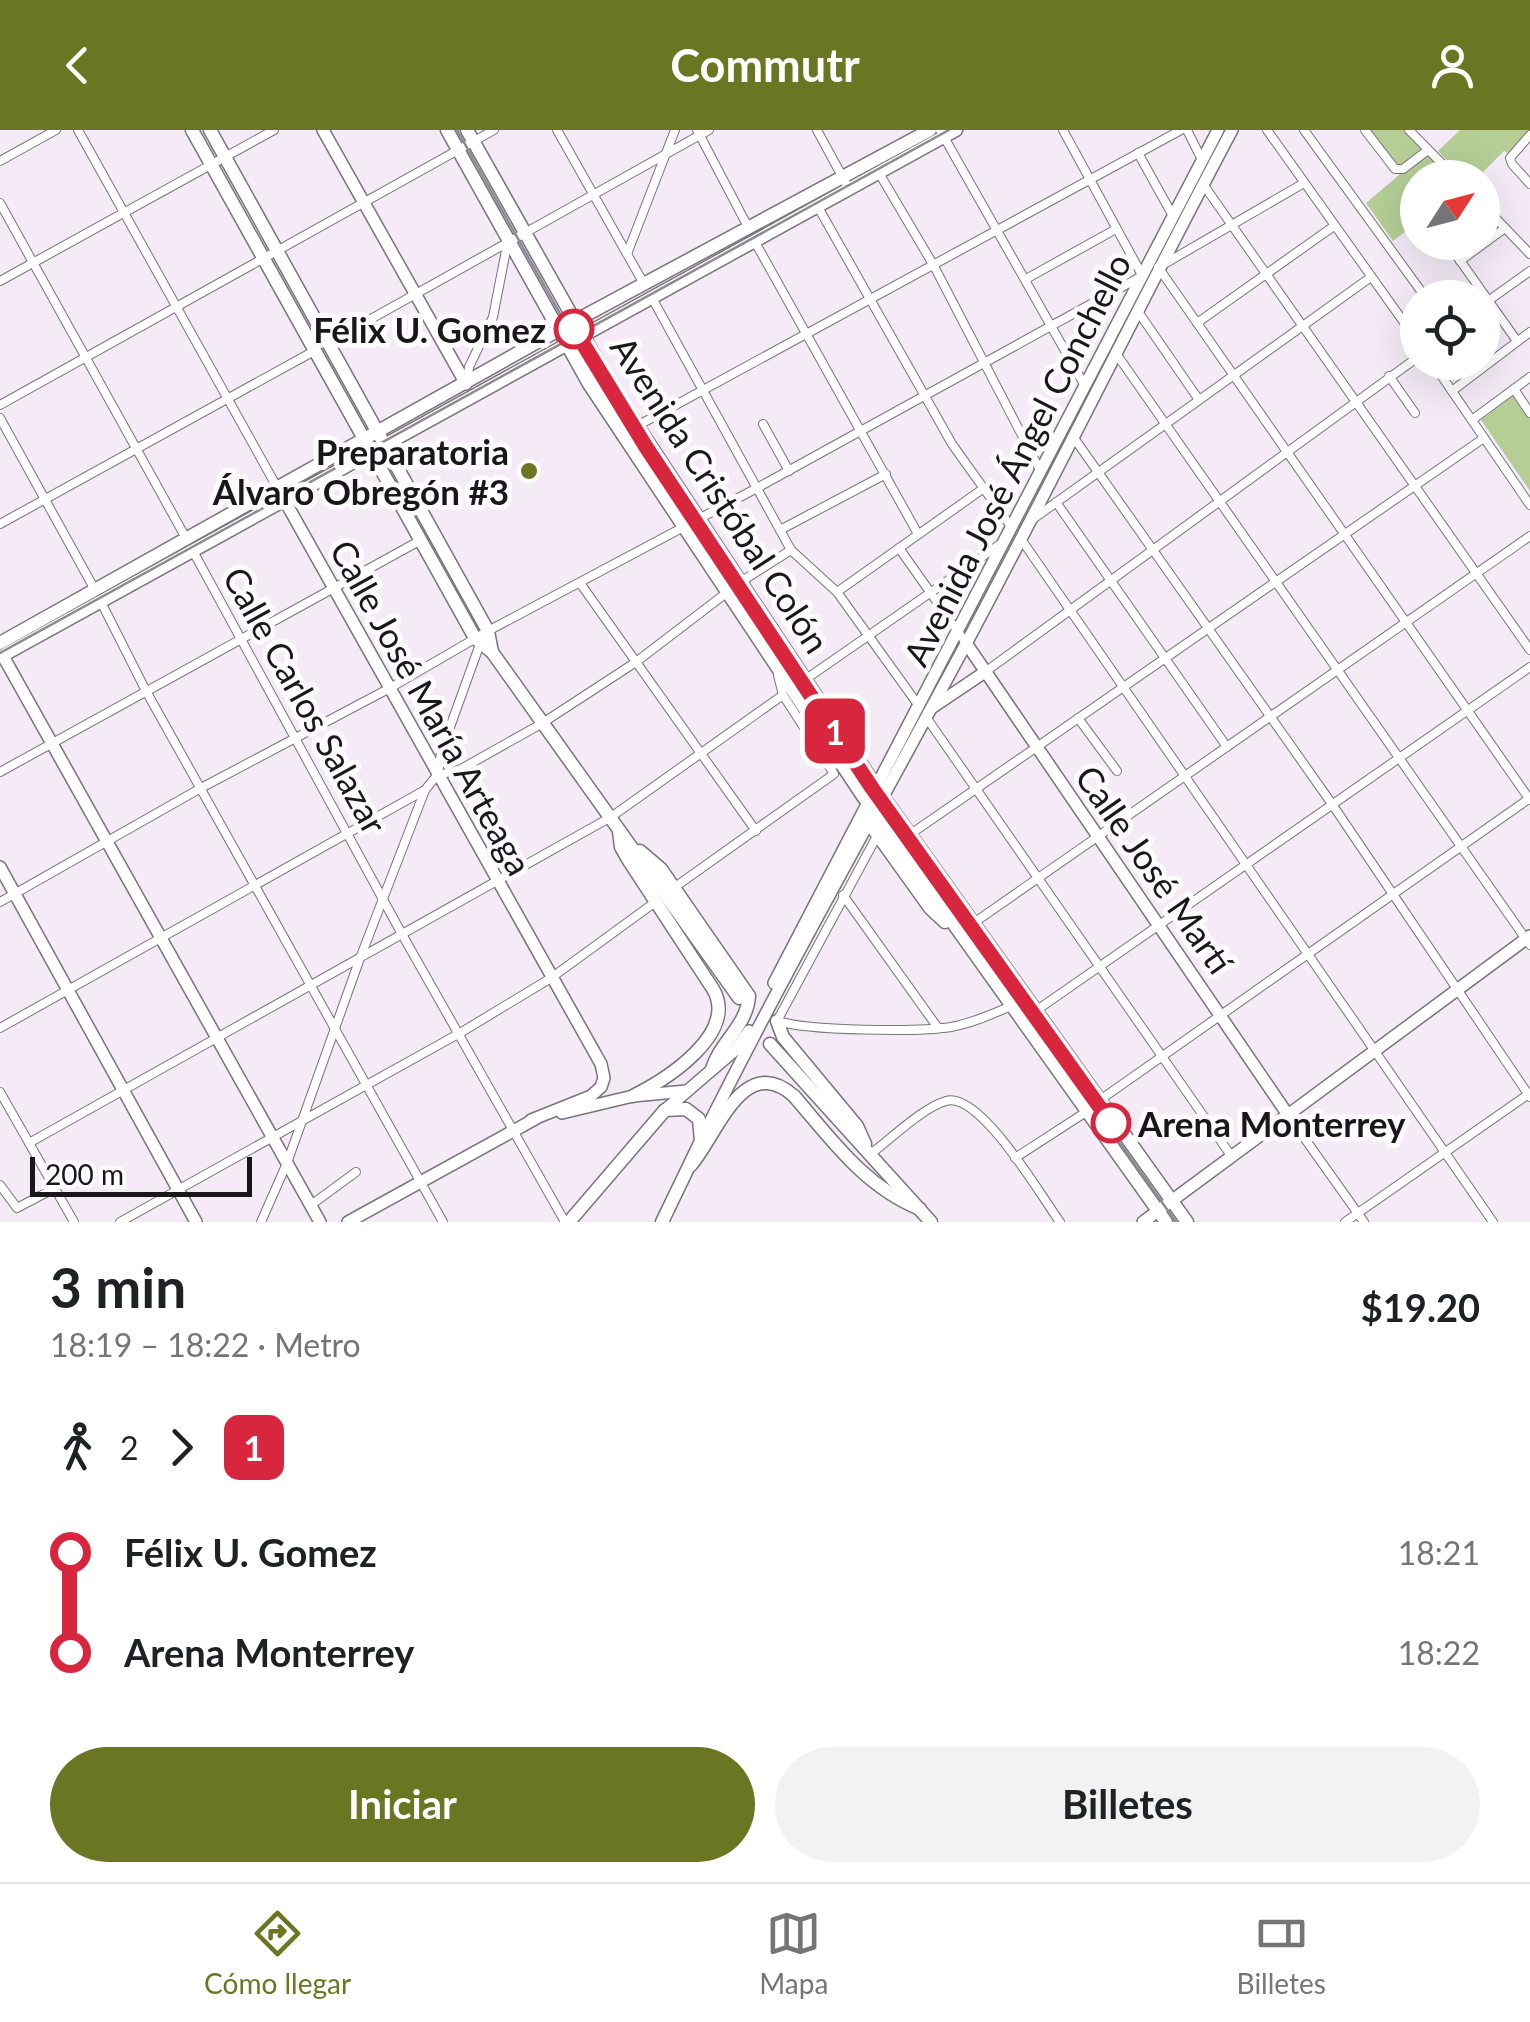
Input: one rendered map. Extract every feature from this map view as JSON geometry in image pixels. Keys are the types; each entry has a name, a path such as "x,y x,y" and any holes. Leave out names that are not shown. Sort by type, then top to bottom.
{"main road":[{"path":"192,130 218,161 278,251 329,342 421,540 484,641 739,998"},
{"path":"210,130 218,161 264,258 315,350 376,442 484,641"},
{"name":"Avenida Cristóbal Colón","path":"447,130 565,346 864,798"},
{"path":"1,651 282,496 574,322 755,242 818,207 846,184 930,130"},
{"path":"376,442 582,337 748,227 879,172 947,132"},
{"name":"Avenida Cristóbal Colón","path":"470,136 582,337 637,426 881,788 1187,1222"},
{"path":"191,546 252,521 282,496"},
{"path":"881,788 975,922"},
{"path":"615,823 621,847 654,903 714,988 720,1013 707,1038 674,1072 633,1096"},
{"path":"875,825 959,932 1162,1216"},
{"path":"630,843 656,864 675,887 749,996 740,1027 716,1054 712,1069"},
{"path":"1011,1006 1037,1010"},
{"path":"771,1017 857,1126 867,1152"},
{"path":"770,1044 932,1222"},
{"path":"691,1165 706,1148 735,1099 754,1084 766,1082 786,1088 853,1163 881,1188 920,1208"},
{"path":"567,1222 665,1110 680,1108 694,1112 700,1123 701,1142 662,1222"}],"street":[{"path":"0,161 56,130"},
{"name":"Calle José María Arteaga","path":"78,130 601,1064 604,1078 591,1096 531,1120"},
{"path":"0,281 274,130"},
{"path":"323,130 467,384"},
{"path":"0,404 458,150 470,136 494,130"},
{"path":"557,130 791,550 837,592 924,711 1036,879 1232,1157"},
{"path":"627,254 676,130"},
{"path":"817,130 846,184"},
{"path":"1063,130 1142,276"},
{"path":"637,426 1184,130 1202,160"},
{"name":"Avenida José Ángel Conchello","path":"924,711 958,630 1218,130"},
{"name":"Avenida José Ángel Conchello","path":"665,1110 735,1050 748,1032 924,711 966,643 1232,130"},
{"path":"1267,130 1400,317"},
{"path":"1304,130 1413,280"},
{"path":"1365,130 1395,170 1428,150"},
{"path":"1409,130 1438,160"},
{"path":"0,524 702,132 748,227"},
{"path":"947,132 1085,386"},
{"path":"1530,136 1512,153 1512,164 1530,184"},
{"path":"1138,154 1172,216"},
{"path":"879,172 934,266 1041,472"},
{"path":"0,902 295,737 484,641 580,583 925,397 1304,183"},
{"path":"1202,184 1530,650"},
{"name":"Calle Carlos Salazar","path":"0,203 402,936 567,1222"},
{"path":"818,207 952,444 1012,528"},
{"path":"1500,222 1530,254"},
{"path":"1197,323 1334,226"},
{"path":"1026,279 1116,228"},
{"path":"1473,280 1460,261 1506,228"},
{"path":"467,384 469,367 494,316 508,240"},
{"path":"755,242 918,534"},
{"path":"1100,1100 1530,799 1158,267"},
{"path":"1500,292 1530,271"},
{"path":"1031,520 1371,277"},
{"path":"1137,310 1199,400"},
{"path":"1500,318 1517,342"},
{"path":"1500,352 1530,332"},
{"path":"1115,352 1529,940 1374,1050 1172,1202 1162,1216 1143,1222"},
{"path":"924,711 986,672 1400,369"},
{"path":"1390,376 1415,413"},
{"path":"1472,420 1530,377"},
{"path":"1444,380 1530,504"},
{"path":"1452,391 1463,380"},
{"path":"1514,389 1530,413"},
{"path":"0,418 146,691 443,1222"},
{"path":"763,424 789,470"},
{"path":"1074,438 1332,804 1529,1095 1444,1152 1361,1218 1345,1222"},
{"path":"914,831 1484,438"},
{"path":"780,530 886,474"},
{"path":"837,592 984,488"},
{"path":"1056,502 1228,747"},
{"path":"975,922 1530,536"},
{"path":"807,680 1006,540 1021,539 1492,1222"},
{"path":"0,772 421,540"},
{"name":"Calle José Martí","path":"899,548 1361,1218"},
{"path":"438,774 462,770 541,724 636,662 742,581 791,550"},
{"path":"580,583 756,831"},
{"path":"261,1222 287,1163 359,960 426,790 438,774 438,764 484,641"},
{"path":"1,651 320,1222"},
{"path":"675,887 834,774 783,695 775,664"},
{"path":"1037,1010 1530,667"},
{"path":"29,1143 497,882 615,823 783,695"},
{"path":"1078,718 1116,771"},
{"name":"Avenida José Ángel Conchello","path":"701,1142 752,1037 771,1017 875,825 881,788"},
{"path":"0,1028 426,790"},
{"path":"875,825 843,895 771,1017 805,1027 938,1028 980,1019 1011,1006"},
{"path":"0,868 196,1222"},
{"path":"843,895 938,1028"},
{"path":"120,1222 460,1033 551,978 654,903"},
{"path":"0,1092 74,1222"},
{"path":"348,1222 531,1120 633,1096 686,1092"},
{"path":"867,1152 953,1099 975,1109 1060,1222"},
{"path":"1015,1158 1086,1112"},
{"path":"311,1204 356,1172"},
{"path":"0,1185 17,1208 55,1188"}],"green space":[{"path":"1369,130 1405,130 1434,160 1400,160 1400,236 1393,241 1366,203 1399,175"},
{"path":"1460,130 1530,130 1508,153 1504,151 1495,160 1447,160 1438,151"},
{"path":"1514,395 1530,419 1530,491 1481,420"}],"railway":[{"path":"457,130 600,385 640,448 903,839 1176,1222"},
{"path":"0,653 949,130"}],"metro line":[{"name":"1","path":"574,329 646,447 872,788 1111,1123"}],"place":[{"name":"Félix U. Gomez","path":"574,329"},
{"name":"Preparatoria Álvaro Obregón #3","path":"529,471"},
{"name":"Arena Monterrey","path":"1111,1123"}]}
